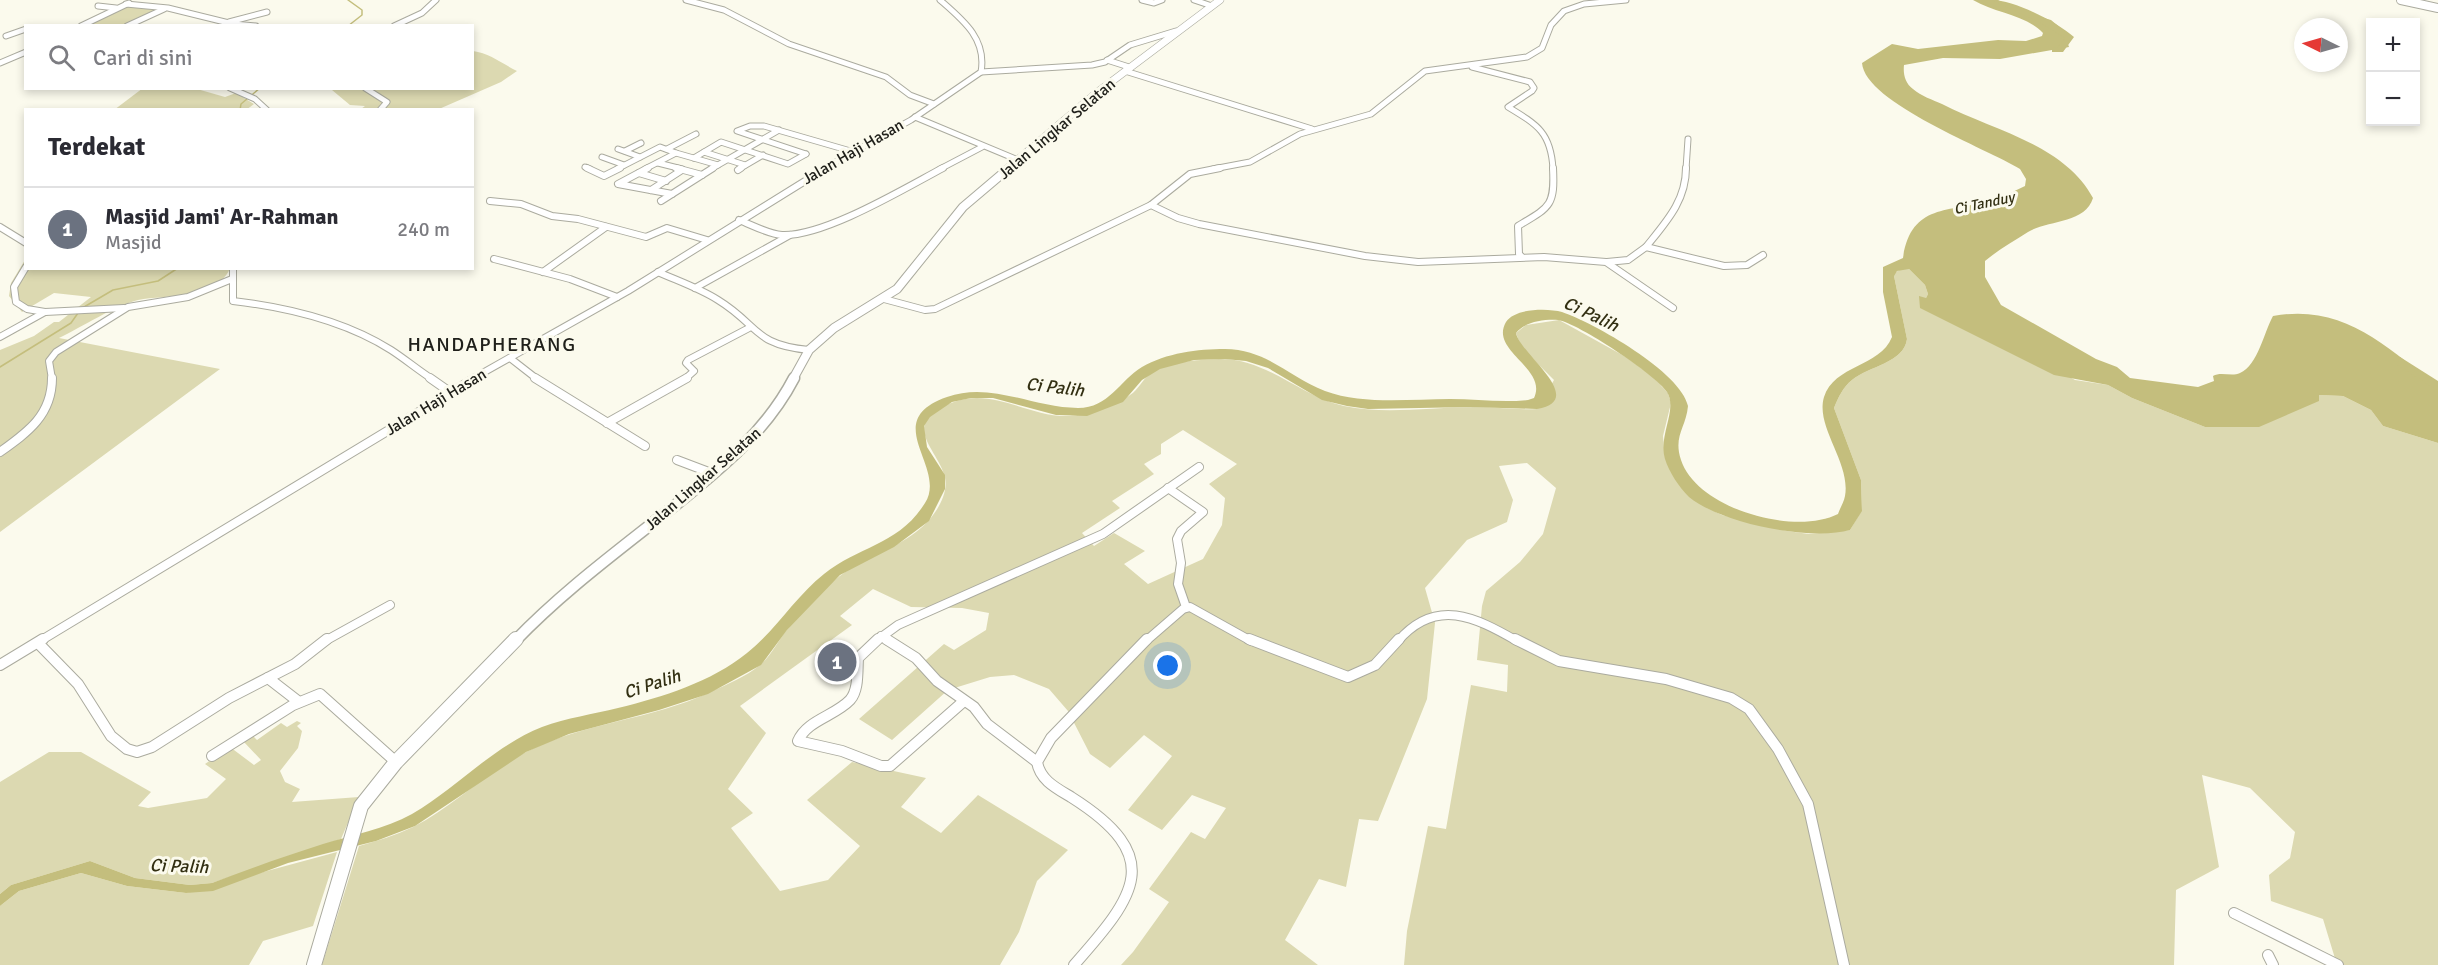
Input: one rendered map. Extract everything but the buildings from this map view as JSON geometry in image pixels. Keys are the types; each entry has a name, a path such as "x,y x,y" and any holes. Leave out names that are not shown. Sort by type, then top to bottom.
{"main road":[{"path":"2401,0 2438,8"}],"street":[{"path":"85,24 134,0"},
{"path":"398,24 422,13 436,0"},
{"path":"686,0 724,10 759,26 789,44 886,77 910,95 934,104"},
{"path":"940,0 974,32 981,52 981,72 1092,65 1107,60 1130,45 1176,31"},
{"path":"1142,0 1154,3 1162,0"},
{"path":"1194,0 1212,6"},
{"name":"Jalan Lingkar Selatan","path":"314,965 361,806 396,762 522,633 559,599 714,474 774,412 800,370 809,350 834,328 884,299 905,279 963,207 1127,69 1220,0"},
{"path":"884,299 925,310 935,309 1151,205 1190,174 1250,162 1313,130 1371,114 1425,71 1512,61 1536,54 1546,44 1551,24 1570,8 1626,0"},
{"path":"126,4 166,8 242,24"},
{"path":"98,6 118,8"},
{"path":"131,24 166,8"},
{"path":"227,22 267,12"},
{"path":"6,36 24,30"},
{"path":"1,63 24,53"},
{"path":"1107,60 1127,69 1313,130"},
{"path":"1471,66 1530,82 1534,88 1532,91 1508,107 1530,120 1546,135 1552,153 1554,193 1551,203 1545,210 1518,226 1519,254 1522,257"},
{"name":"Jalan Haji Hasan","path":"0,665 450,392 617,297 739,220 915,117 981,72"},
{"path":"235,90 250,96 265,108"},
{"path":"367,90 386,101 387,105 383,108"},
{"path":"915,117 958,134 982,147 1018,160"},
{"path":"694,158 722,142 788,164 806,154 737,131 757,125 854,152"},
{"path":"661,201 779,130"},
{"path":"667,149 696,134"},
{"path":"1151,205 1178,218 1199,224 1365,256 1443,263 1522,257 1567,257 1606,262 1628,260 1646,247 1679,203 1685,190 1687,176 1685,157 1689,139"},
{"path":"640,157 621,150 641,143"},
{"path":"585,167 604,176 660,147 718,165"},
{"path":"695,288 791,235 821,226 868,205 982,147"},
{"path":"704,152 745,165"},
{"path":"672,194 619,186 619,183 676,153"},
{"path":"738,170 763,155"},
{"path":"602,157 624,165"},
{"path":"658,163 702,175"},
{"path":"651,190 682,170"},
{"path":"639,173 666,181"},
{"path":"490,201 521,204 552,216 646,237 666,228 707,240"},
{"path":"739,220 781,235 791,235"},
{"path":"0,227 24,242"},
{"path":"543,272 606,227"},
{"path":"1646,247 1706,264 1747,265 1763,255"},
{"path":"494,259 543,272 617,297"},
{"path":"1606,262 1645,291 1673,308"},
{"path":"24,270 14,287 16,302 27,309 45,312 128,308 188,297 232,279"},
{"path":"233,270 233,301 275,306 351,331 389,349 450,392"},
{"path":"658,272 720,301 749,328 774,346 809,350"},
{"path":"0,452 34,429 44,416 54,381 49,363 53,355 128,308"},
{"path":"0,337 45,312"},
{"path":"607,423 689,377 694,371 686,363 688,360 749,328"},
{"path":"510,358 542,383 645,446"},
{"path":"677,460 714,474"},
{"path":"963,701 891,766 881,766 842,751 800,743 797,739 802,732 851,699 857,682 858,658 881,636 898,625 1103,534 1199,467"},
{"path":"1168,488 1203,512 1181,531 1177,539 1181,563 1178,584 1186,607"},
{"path":"38,643 82,690 109,733 137,752 152,747 229,698 295,664 333,634 390,605"},
{"path":"1074,965 1111,924 1123,904 1131,885 1131,857 1127,844 1117,831 1042,777 1037,770 1037,762 1051,738 1153,633 1186,607 1198,609 1252,641 1348,677 1362,675 1375,668 1417,620 1440,614 1478,621 1532,651 1559,661 1656,677 1738,701 1751,712 1800,785 1808,804 1844,965"},
{"path":"881,636 916,658 937,681 978,711 987,723 1037,762"},
{"path":"268,678 299,702"},
{"path":"212,756 299,702 323,695 396,762"},
{"path":"2235,913 2338,965"}],"shaded area":[{"path":"126,5 161,9 127,24 88,24"},
{"path":"474,51 490,56 517,71 501,82 441,108 362,108 365,106 350,105 332,90 474,90"},
{"path":"140,90 200,90 225,97 236,93 254,104 249,108 117,108"},
{"path":"24,262 24,270 229,270 223,279 202,291 138,300 59,338 220,369 0,532 0,350 34,336 54,322 59,322 91,297 54,293 22,312 9,296 11,283"},
{"path":"1901,269 1909,269 1925,285 1928,294 1926,298 2075,380 2108,385 2132,398 2205,427 2319,395 2343,396 2371,410 2383,426 2438,443 2438,965 2337,965 2323,919 2271,901 2269,875 2290,858 2295,832 2250,788 2202,775 2219,867 2176,890 2174,965 1404,965 1407,931 1428,826 1446,829 1471,685 1507,692 1508,665 1477,660 1482,606 1486,591 1520,562 1543,534 1556,488 1527,463 1499,466 1513,500 1507,522 1467,540 1425,588 1435,623 1427,699 1378,821 1359,819 1346,887 1319,879 1285,940 1318,965 1121,965 1169,902 1149,889 1191,832 1205,839 1226,808 1192,795 1162,830 1128,810 1172,756 1144,735 1110,768 1090,754 1068,711 1049,689 1014,675 990,677 948,690 892,740 859,719 944,644 954,650 986,630 989,613 962,608 911,607 873,589 840,616 852,625 740,706 766,733 728,789 753,813 731,828 780,891 828,880 860,846 807,800 852,762 926,778 901,807 941,833 978,795 1068,850 1037,881 1019,932 1000,965 322,965 359,846 386,838 428,819 511,760 548,742 594,727 665,709 743,677 764,661 792,624 829,585 845,572 896,545 922,527 938,508 946,486 942,468 930,448 924,429 927,420 935,411 951,403 982,398 1040,412 1070,416 1101,408 1125,398 1150,374 1166,366 1219,359 1236,360 1252,365 1328,401 1360,409 1473,407 1537,409 1554,380 1521,347 1516,333 1526,325 1559,320 1626,357 1653,377 1668,393 1671,403 1663,436 1665,458 1707,508 1722,515 1787,531 1809,534 1850,530 1862,510 1861,480 1834,408 1843,389 1852,380 1893,359 1904,347 1907,339 1894,273","holes":["1183,430 1237,464 1209,484 1225,498 1222,525 1203,559 1148,584 1124,564 1145,551 1114,533 1094,546 1082,533 1120,508 1112,501 1154,474 1144,464 1161,454 1161,444"]},
{"path":"297,721 301,723 297,726 302,731 298,748 280,771 285,782 300,789 292,802 359,797 341,839 212,883 190,885 135,878 90,861 11,885 0,894 0,782 49,752 81,752 151,792 138,806 148,808 207,798 226,779 205,764 230,747 254,765 261,760 243,741 252,735 257,740 281,723 287,727"},
{"path":"337,852 313,926 263,941 249,965 0,965 0,906 19,891 81,873 127,886 186,893"}],"water":[{"path":"1973,0 1998,0 2017,10 2051,20 2063,30 2069,47 2000,59 1943,58 1904,65 1906,81 1923,96 2046,151 2080,180 2093,198 2082,213 2036,228 1985,261 1985,277 2001,305 2096,359 2117,367 2130,378 2198,387 2214,381 2213,376 2237,374 2246,369 2256,356 2273,316 2298,314 2322,316 2343,322 2401,357 2438,387 2438,443 2383,426 2371,410 2343,396 2319,395 2319,401 2259,427 2205,427 2132,398 2108,385 2054,375 1920,308 1919,296 1926,298 1928,294 1925,285 1909,269 1897,271 1894,276 1907,339 1904,347 1893,359 1852,380 1843,389 1834,408 1861,480 1862,511 1850,530 1833,533 1791,532 1767,528 1723,515 1704,507 1689,497 1675,479 1665,459 1664,441 1670,407 1667,392 1648,374 1616,351 1582,330 1558,320 1535,322 1524,326 1516,333 1520,342 1554,386 1556,396 1551,404 1537,409 1471,407 1368,409 1347,406 1322,400 1268,368 1246,361 1225,359 1194,360 1160,369 1142,380 1123,402 1087,416 1056,415 993,398 971,398 952,402 930,417 924,426 927,447 945,475 945,489 929,521 894,547 840,575 787,630 761,665 708,694 659,710 569,734 526,752 415,826 376,841 288,863 213,891 186,893 127,886 81,873 19,891 0,906 0,894 11,885 90,861 135,878 190,885 212,883 295,853 380,828 402,819 445,792 507,745 542,727 652,699 718,672 757,644 824,574 851,557 891,537 915,517 925,503 930,489 916,432 918,419 927,407 947,397 963,393 996,393 1061,407 1089,407 1106,399 1134,373 1151,362 1182,353 1225,349 1253,354 1325,391 1355,398 1371,400 1528,400 1534,398 1536,387 1527,368 1505,342 1503,332 1506,322 1510,317 1524,312 1556,311 1594,327 1634,350 1670,379 1682,393 1688,406 1679,438 1679,452 1691,477 1706,492 1749,514 1774,520 1798,522 1820,520 1838,514 1844,498 1845,484 1839,458 1824,420 1824,397 1829,386 1837,378 1878,355 1892,337 1883,292 1883,267 1903,258 1907,240 1923,219 1934,213 1995,200 2025,186 2026,179 2020,169 1930,124 1883,94 1868,78 1862,63 1892,44 1918,49 1998,40 2026,41 2042,36 2043,33 2028,22"}],"waterway":[{"path":"348,0 362,10 362,15 351,24"},
{"name":"Ci Tanduy","path":"1996,0 2042,20 2070,37 2060,50 2055,50"},
{"path":"240,108 241,104 258,90"},
{"path":"84,307 113,290 158,281 175,270"},
{"path":"0,367 71,323 78,313"},
{"name":"Ci Tanduy","path":"2400,361 2438,387"}],"place":[{"name":"Masjid Jami' Ar-Rahman","path":"837,662"}],"district":[{"name":"HANDAPHERANG","path":"492,344"}],"water label":[{"name":"Ci Palih","path":"1591,314"},
{"name":"Ci Palih","path":"1055,387"},
{"name":"Ci Palih","path":"652,684"},
{"name":"Ci Palih","path":"179,866"}]}
